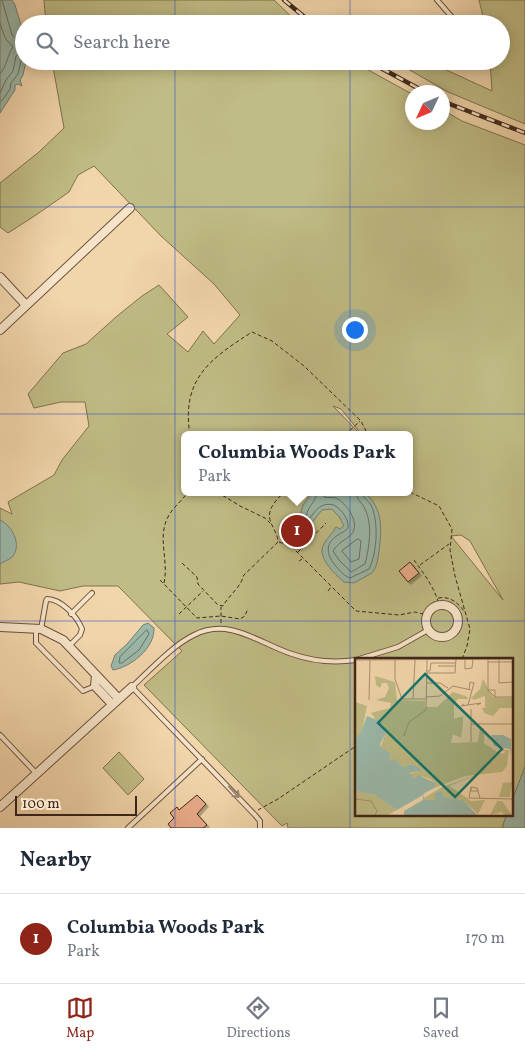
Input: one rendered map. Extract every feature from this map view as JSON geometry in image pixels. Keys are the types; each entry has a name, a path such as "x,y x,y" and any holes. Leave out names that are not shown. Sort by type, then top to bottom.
{"street":[{"path":"0,330 130,208"},
{"path":"0,277 26,305"},
{"path":"438,602 456,612 458,624 451,635 438,638 428,630 425,618 432,607 438,602"},
{"path":"0,627 38,629 63,640 96,676 115,701"},
{"path":"96,676 95,686 115,701"},
{"path":"0,807 132,687"}],"lane":[{"path":"437,0 450,15"},
{"path":"71,614 92,594"},
{"path":"69,646 82,632 80,624 57,600 47,599 36,643 83,691 95,686"},
{"path":"260,828 260,822 253,812 132,687 187,639 204,631 221,629 240,631 300,657 331,661 355,659"},
{"path":"362,658 392,650 428,630"},
{"path":"0,736 36,773"},
{"path":"128,828 202,759"}],"path":[{"path":"189,431 188,421 190,400 194,385 203,369 228,347 252,332 272,341 304,366 361,421 366,431"},
{"path":"350,431 361,421"},
{"path":"413,493 439,506 452,529 450,544 455,576 470,629 462,658"},
{"path":"163,583 166,575 162,538 167,518 185,496"},
{"path":"224,496 265,518 271,524"},
{"path":"278,542 269,515 270,507 280,496"},
{"path":"297,552 326,523"},
{"path":"278,542 290,545 356,611 399,615 415,612 427,615"},
{"path":"221,629 221,606 243,582 243,576 278,542"},
{"path":"419,566 450,544"},
{"path":"299,561 303,558"},
{"path":"414,560 428,580 438,602 450,598 465,611"},
{"path":"182,562 197,578 198,584 221,606"},
{"path":"160,580 197,618 221,616 240,619 245,616 248,608"},
{"path":"328,591 332,587"},
{"path":"179,614 204,590"},
{"path":"253,812 278,799 355,747"}],"shaded area":[{"path":"44,0 274,0 290,15 45,15"},
{"path":"479,0 525,0 525,124 450,93 450,85 436,85 410,70 446,70 492,91 491,70 510,70 510,15 483,15"},
{"path":"54,70 368,70 405,90 405,130 450,130 450,114 462,121 525,145 525,767 512,800 512,658 355,658 355,816 506,816 503,828 288,828 287,823 282,826 144,685 182,651 118,586 83,586 60,591 19,582 0,584 0,508 12,514 8,502 54,475 62,460 89,426 85,402 61,402 34,408 28,394 63,353 86,344 116,317 159,285 188,317 167,334 188,352 203,331 214,344 240,315 214,284 161,236 94,166 78,175 69,192 8,233 0,227 0,183 39,152 64,128","holes":["461,535 470,541 503,600 451,536"]},
{"path":"119,752 144,779 128,795 103,768"}],"water":[{"path":"0,0 12,0 18,15 15,15 15,70 24,70 20,80 22,86 15,85 15,90 0,113"},
{"path":"310,496 368,496 378,512 381,527 378,560 372,573 354,583 344,582 336,575 324,560 322,549 336,527 340,529 344,526 332,509 322,510 310,525 302,525 294,519 299,519 303,505"},
{"path":"0,520 9,527 15,537 16,548 11,558 0,564"},
{"path":"148,623 154,628 151,643 134,661 113,670 111,666 115,655 143,625"},
{"path":"525,767 525,828 503,828 506,816 512,816 512,800"}],"building":[{"path":"410,562 419,573 408,582 399,571"},
{"path":"197,795 206,804 197,814 207,825 203,828 171,828 168,824 174,818 170,813 177,807 179,810"}],"railway":[{"path":"284,0 302,15"},
{"path":"385,70 412,85"},
{"path":"450,104 525,133"}],"place":[{"name":"Columbia Woods Park","path":"297,531"}]}
